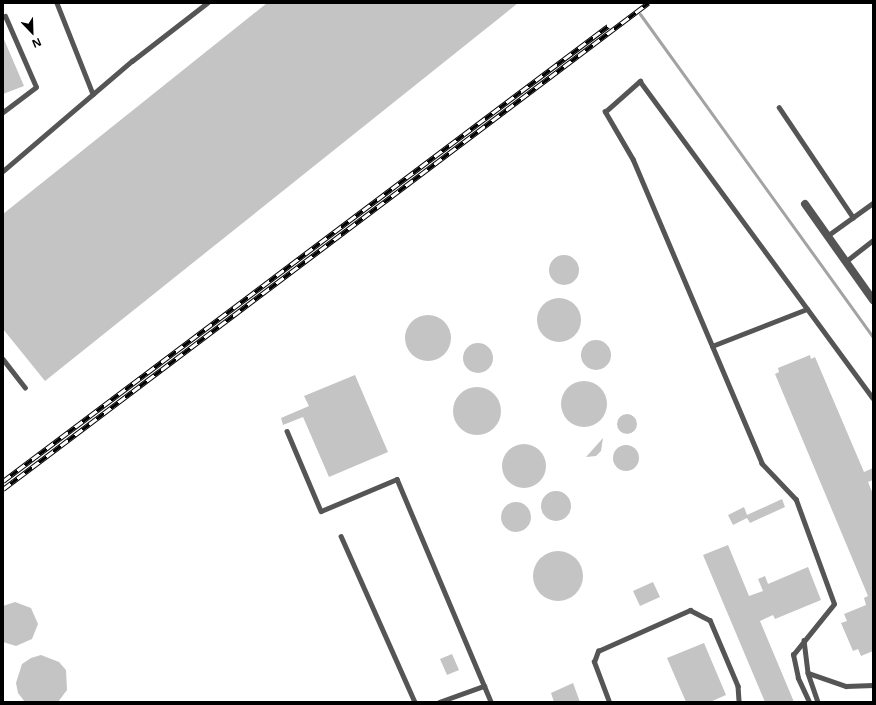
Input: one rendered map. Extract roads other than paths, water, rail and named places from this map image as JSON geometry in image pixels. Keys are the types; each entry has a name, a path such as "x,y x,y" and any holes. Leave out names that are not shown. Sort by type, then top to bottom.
{"street":[{"path":"804,204 873,300"}],"lane":[{"path":"57,3 93,94"},
{"path":"3,171 93,94 207,3"},
{"path":"3,112 36,87 5,16"},
{"path":"809,702 798,678 793,655 834,604 796,500 762,464 633,160 605,112 640,81 873,398"},
{"path":"779,107 853,217"},
{"path":"827,236 873,203"},
{"path":"845,262 873,240"},
{"path":"712,346 807,308"},
{"path":"3,359 25,387"},
{"path":"287,431 321,511 397,479 491,702"},
{"path":"341,536 415,702"},
{"path":"609,702 594,662 598,651 690,610 710,620 738,686 739,702"},
{"path":"804,640 808,673 818,702"},
{"path":"808,673 846,686 873,685"},
{"path":"439,702 484,686"}],"waterway":[{"path":"640,14 873,337"}],"railway":[{"path":"3,489 648,3"},
{"path":"3,481 608,26"}]}
